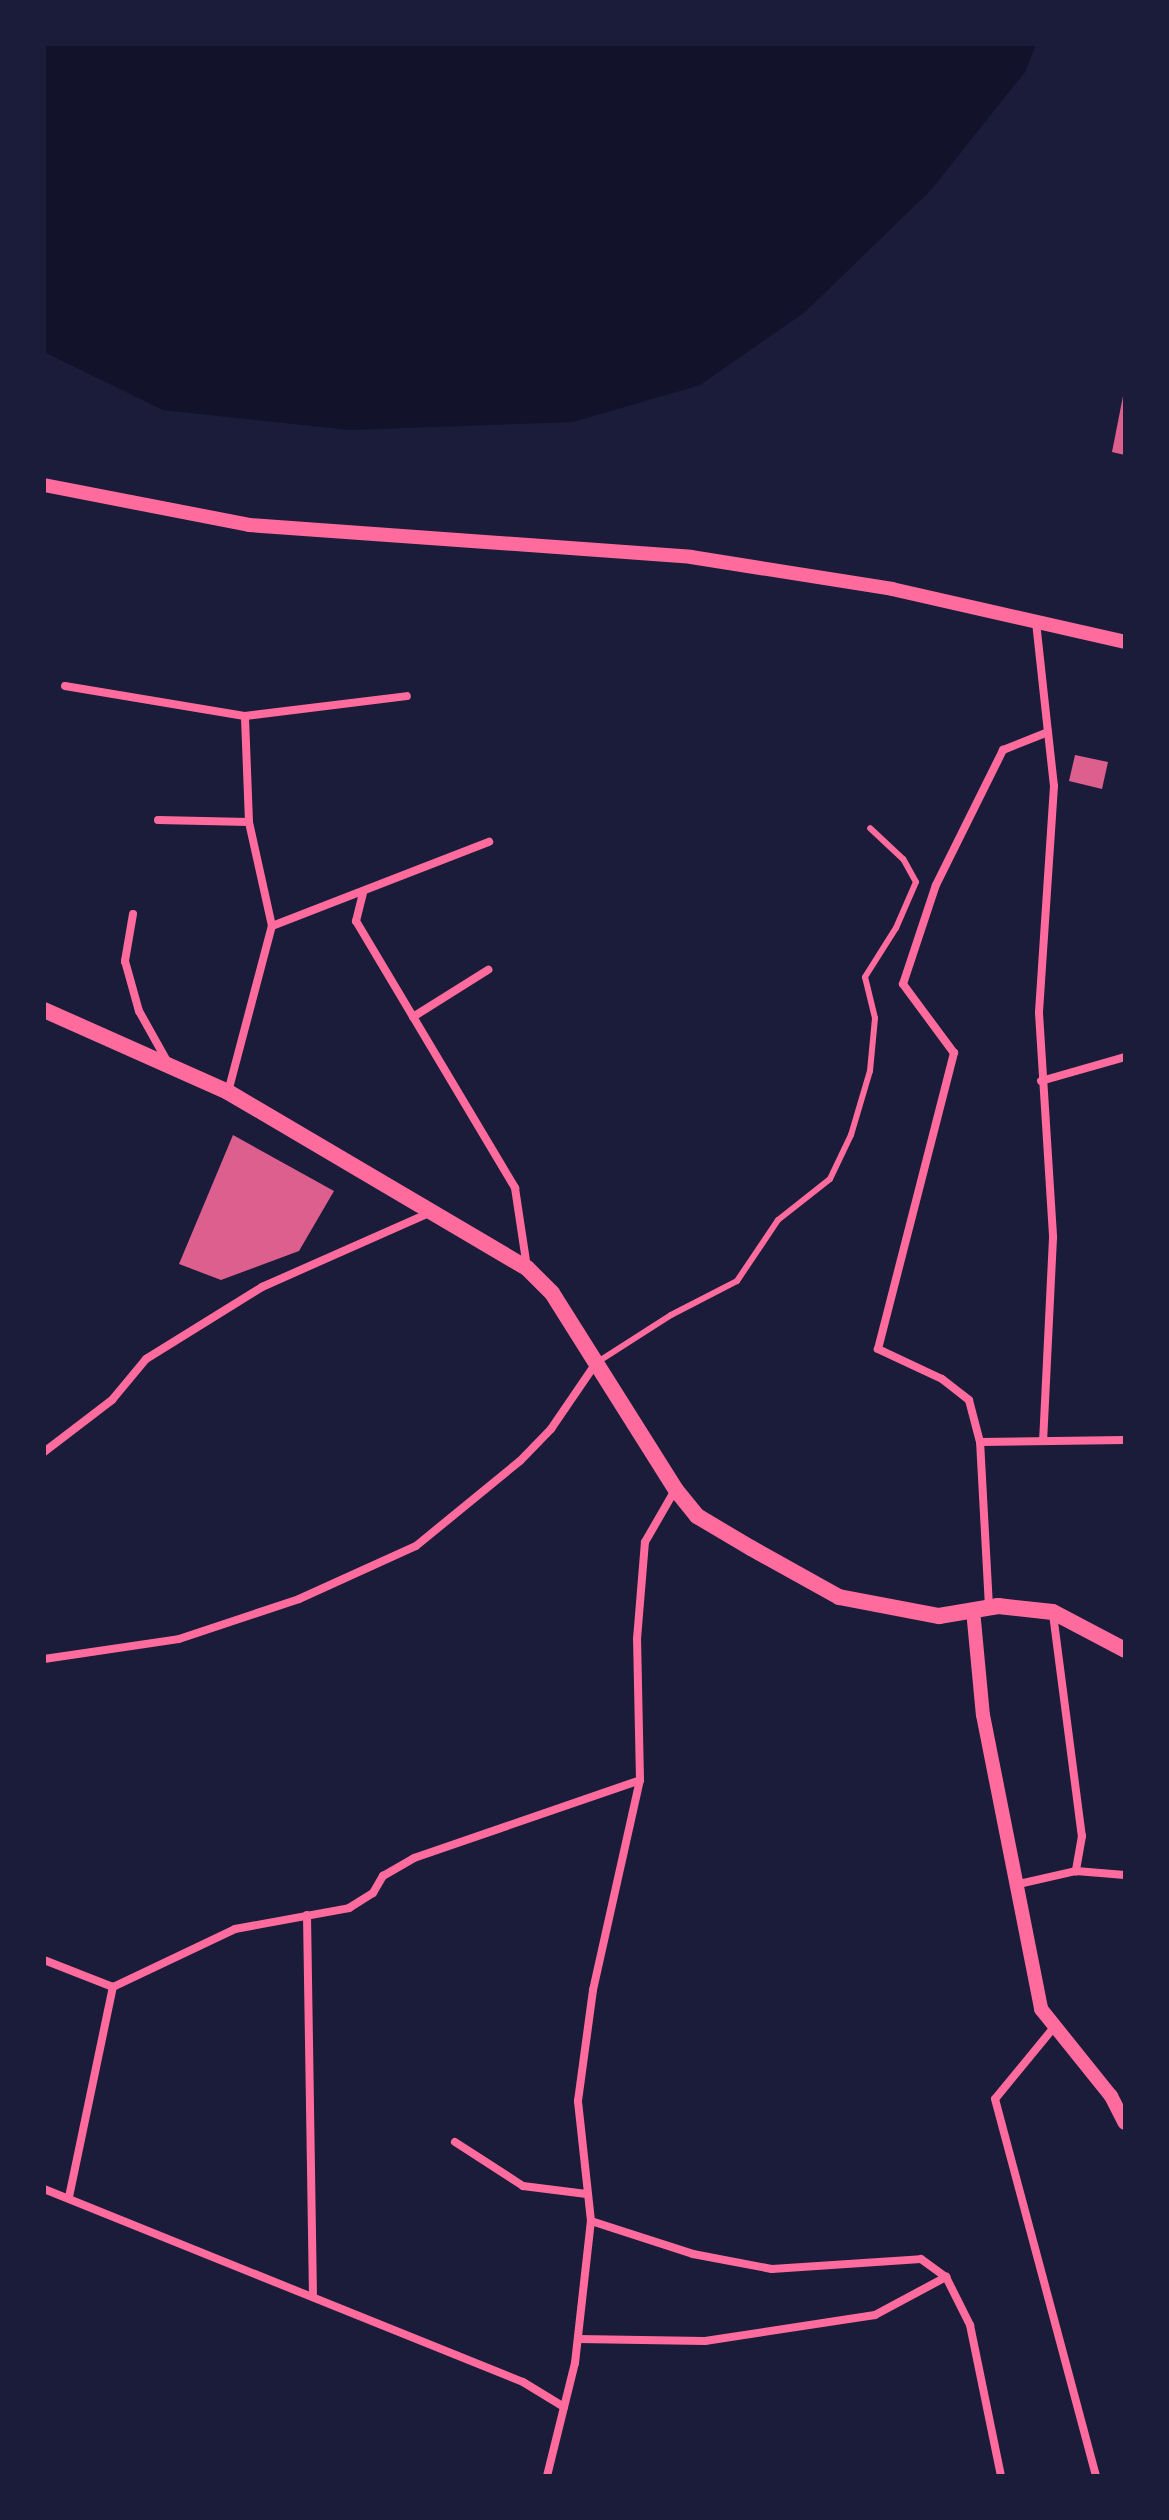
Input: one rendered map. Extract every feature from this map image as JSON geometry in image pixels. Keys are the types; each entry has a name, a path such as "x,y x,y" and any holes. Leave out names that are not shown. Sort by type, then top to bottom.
{"main road":[{"path":"44,1010 167,1062 228,1092 527,1268 552,1293 676,1490 697,1516 839,1597 939,1616 981,1609 1053,1612 1125,1650"}],"street":[{"path":"44,485 249,525 691,557 892,589 1125,642"},
{"path":"1036,622 1054,786 1039,1013 1053,1238 1043,1440"},
{"path":"65,686 245,716 407,696"},
{"path":"228,1092 272,926 249,822 245,716"},
{"path":"1048,732 1003,750 936,885 903,984 954,1053 878,1349 942,1379 969,1400 980,1442 983,1715 1013,1885 1041,2009 1111,2096 1125,2123"},
{"path":"158,820 249,822"},
{"path":"272,926 489,842"},
{"path":"363,893 356,921 515,1188 527,1268"},
{"path":"133,914 125,961 139,1011 167,1062"},
{"path":"413,1017 488,970"},
{"path":"1041,1081 1125,1057"},
{"path":"44,1452 112,1400 146,1359 262,1287 432,1212"},
{"path":"44,1659 179,1639 299,1599 416,1546 520,1461 551,1429 596,1363"},
{"path":"980,1442 1125,1440"},
{"path":"547,2476 578,2339 591,2221 586,2194 580,2087 593,1990 640,1780 637,1639 645,1542 676,1490"},
{"path":"1053,1612 1082,1836 1076,1871"},
{"path":"44,1960 113,1987 235,1929 349,1908 373,1893 383,1876 414,1858 640,1780"},
{"path":"1013,1885 1076,1871 1125,1875"},
{"path":"307,1915 313,2296"},
{"path":"69,2197 113,1987"},
{"path":"1055,2026 995,2099 1096,2476"},
{"path":"455,2142 523,2186 586,2194"},
{"path":"44,2189 523,2382 564,2407"},
{"path":"591,2221 693,2254 772,2269 921,2259 946,2277 970,2325 1001,2476"},
{"path":"578,2339 705,2341 875,2315 946,2277"}],"lane":[{"path":"596,1363 671,1315 737,1281 778,1220 830,1179 851,1135 870,1071 875,1018 865,977 896,928 916,882 903,859 870,828"}],"shaded area":[{"path":"44,44 1036,44 1025,72 931,190 805,312 700,385 573,422 350,430 163,410 44,352"}],"building":[{"path":"1125,391 1125,455 1112,452"},
{"path":"1075,755 1108,762 1102,789 1069,781"},
{"path":"233,1135 334,1191 299,1251 221,1280 179,1264"}]}
